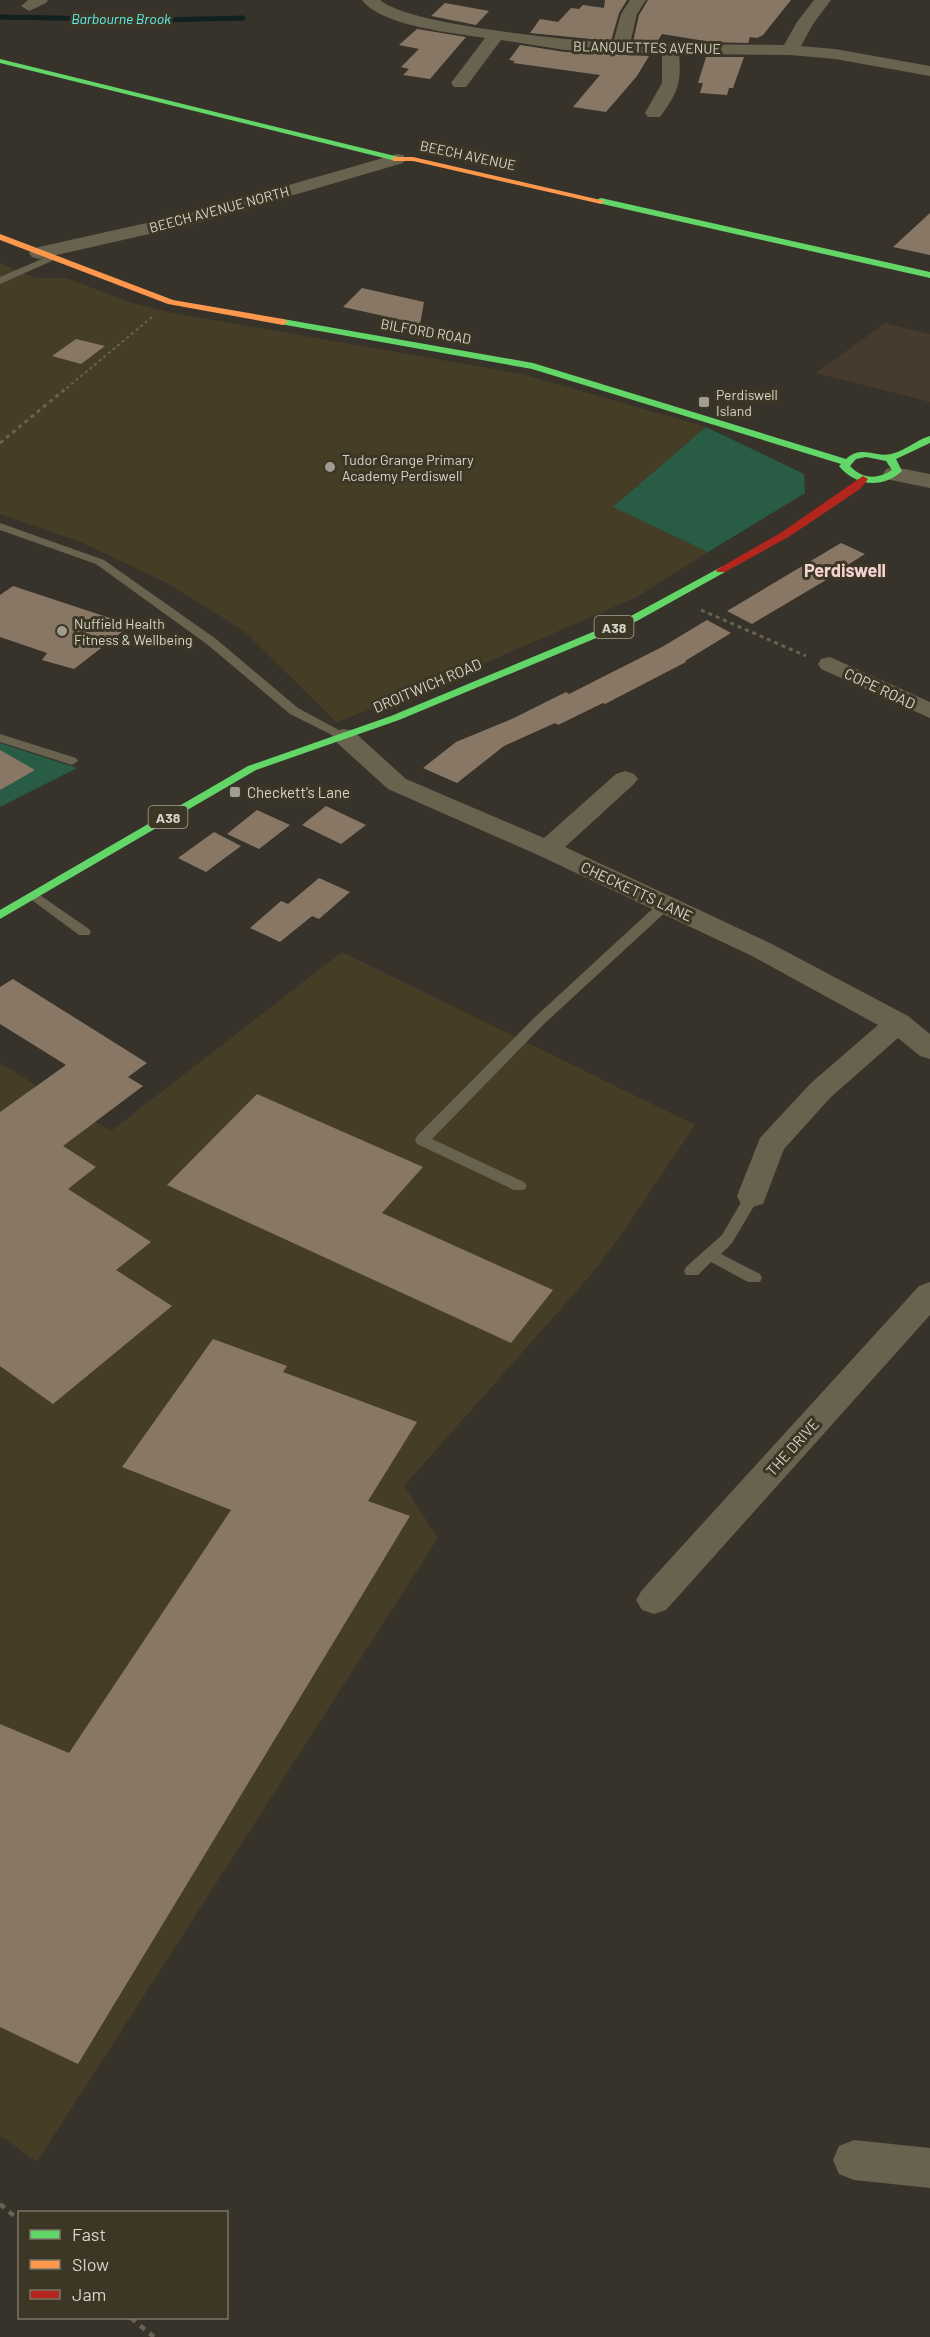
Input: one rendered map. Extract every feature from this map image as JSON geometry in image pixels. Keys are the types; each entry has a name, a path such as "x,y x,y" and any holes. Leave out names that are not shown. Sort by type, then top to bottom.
{"main road":[{"name":"BEECH AVENUE","path":"0,61 397,159 413,159 930,275"},
{"name":"BILFORD ROAD","path":"0,237 171,302 533,366 846,462"},
{"path":"892,466 866,454 855,456 844,466 848,473 863,479 881,480 892,466 930,439"},
{"name":"DROITWICH ROAD","path":"0,915 252,768 344,736 633,619 786,534 856,487 863,479"}],"street":[{"name":"BLANQUETTES AVENUE","path":"370,0 380,9 424,23 495,36 564,45 620,49 790,50 835,54 930,71"},
{"path":"620,49 629,14 638,0"},
{"path":"790,50 805,22 823,0"},
{"path":"460,83 495,36"},
{"path":"654,113 670,92 672,75 670,49"},
{"name":"BEECH AVENUE NORTH","path":"45,255 195,218 397,159"},
{"path":"892,466 930,481"},
{"name":"COPE ROAD","path":"830,664 930,711"},
{"name":"CHECKETTS LANE","path":"344,736 397,784 547,849 762,950 898,1023 930,1049"},
{"path":"547,849 625,779"},
{"path":"752,1196 771,1145 821,1090 898,1023"},
{"name":"THE DRIVE","path":"654,1600 930,1294"},
{"path":"854,2160 930,2168"}],"lane":[{"path":"0,281 45,255"},
{"path":"0,526 99,562 212,642 294,711 344,736"},
{"path":"0,738 72,761"},
{"path":"34,895 84,932"},
{"path":"519,1186 422,1140 539,1021 666,904"},
{"path":"692,1271 727,1239 752,1196"},
{"path":"710,1255 754,1278"}],"path":[{"path":"0,443 171,302"},
{"path":"673,597 813,659 830,664"},
{"path":"0,2204 18,2219"},
{"path":"132,2319 154,2337"}],"shaded area":[{"name":"Tudor Grange Primary Academy Perdiswell","path":"0,263 36,278 67,278 128,302 168,312 522,374 706,427 614,507 708,552 635,598 418,692 336,722 244,631 169,584 81,542 0,514"},
{"path":"885,323 930,334 930,402 816,373"},
{"path":"342,952 695,1125 621,1235 588,1278 404,1486 438,1538 37,2162 0,2135 0,1063 111,1131"}],"green space":[{"path":"706,427 804,474 805,493 708,552 613,507"},
{"path":"0,743 77,768 0,807"}],"building":[{"path":"605,0 627,0 619,13 611,41 530,33 540,19 558,22 571,8 579,9 583,5 604,8"},
{"path":"648,0 791,0 763,35 757,38 750,37 748,43 711,42 662,34 657,42 633,42 639,15"},
{"path":"445,3 489,11 476,25 431,16"},
{"path":"417,29 466,37 430,79 403,75 409,69 401,67 419,49 399,45"},
{"path":"520,45 565,52 649,56 637,76 606,112 573,107 600,75 513,63 515,61 509,60"},
{"path":"706,57 744,57 733,88 729,88 727,95 700,93 703,83 698,83"},
{"path":"930,213 930,255 893,247"},
{"path":"362,288 424,302 420,324 343,307"},
{"path":"76,339 105,346 81,364 52,356"},
{"path":"841,543 865,554 835,573 827,569 831,575 826,580 752,624 727,611"},
{"name":"Nuffield Health Fitness & Wellbeing","path":"13,586 131,625 74,669 42,660 47,653 0,637 0,595"},
{"path":"707,620 731,633 686,662 605,704 504,746 457,783 423,768 456,742 514,718 566,692 569,694 662,647"},
{"path":"0,750 35,770 0,790"},
{"path":"326,806 366,825 341,844 302,825"},
{"path":"257,810 290,825 259,849 227,834"},
{"path":"214,832 241,846 206,872 178,858"},
{"path":"319,878 350,892 319,919 312,916 280,942 250,928 281,901 288,904"},
{"path":"13,979 147,1063 128,1077 143,1086 63,1146 96,1167 68,1189 151,1242 116,1270 172,1306 53,1404 0,1366 0,1112 66,1065 0,1024 0,987"},
{"path":"257,1094 423,1167 382,1213 553,1290 511,1343 167,1185"},
{"path":"213,1339 287,1366 283,1372 417,1422 368,1501 410,1516 78,2064 0,2027 0,1724 69,1753 231,1510 122,1467"}],"waterway":[{"name":"Barbourne Brook","path":"0,17 160,20 243,18"}],"traffic: fast":[{"path":"0,61 396,159"},
{"path":"601,201 930,275"},
{"path":"283,322 533,366 846,462"},
{"path":"889,459 930,439"},
{"path":"866,454 889,459 896,466 897,471 884,478 869,480 856,476 844,466 853,457 866,454"},
{"path":"0,915 252,768 395,718 633,619 721,570"}],"traffic: slow":[{"path":"396,159 413,159 601,201"},
{"path":"0,237 171,302 283,322"}],"traffic: jam":[{"path":"721,570 786,534 856,487 863,479"}],"place":[{"name":"Perdiswell Island","path":"704,402"},
{"name":"Tudor Grange Primary Academy Perdiswell","path":"330,467"},
{"name":"Nuffield Health Fitness & Wellbeing","path":"62,631"},
{"name":"Checkett's Lane","path":"235,792"}],"district":[{"name":"Perdiswell","path":"845,570"}]}
